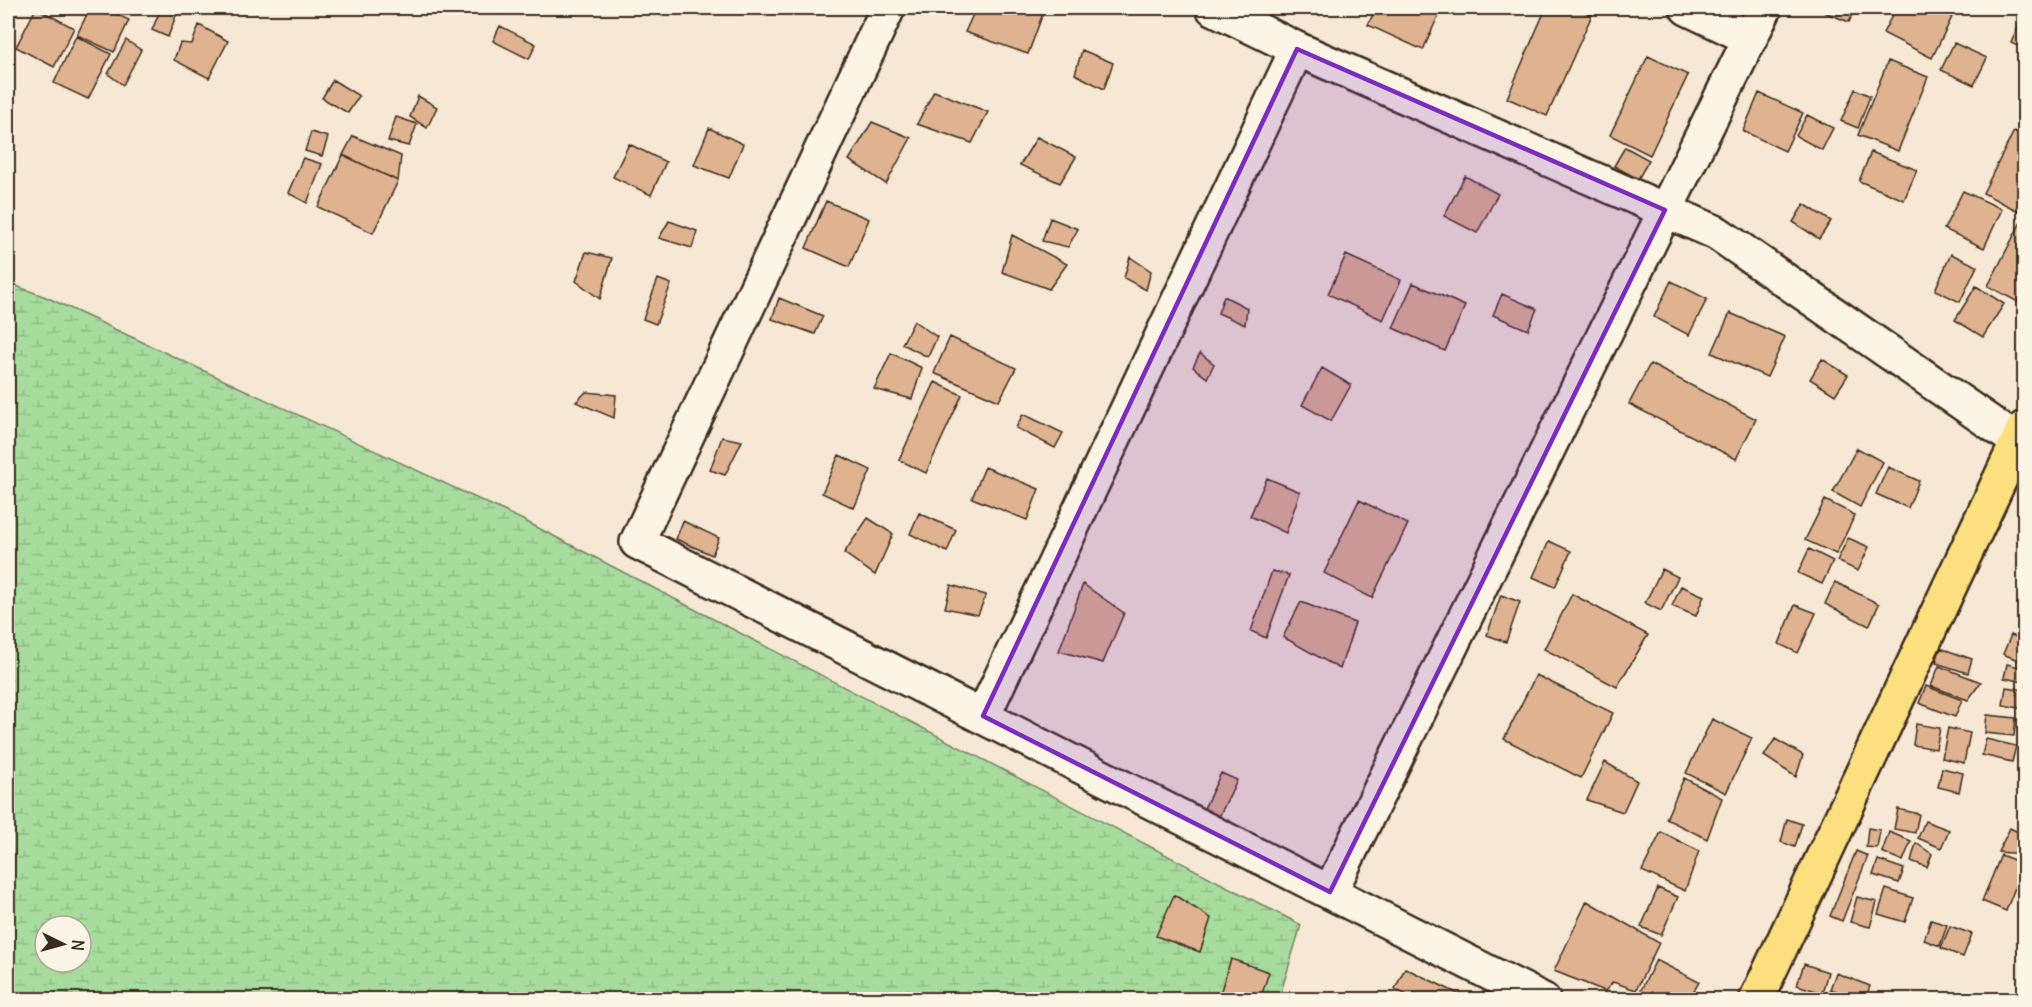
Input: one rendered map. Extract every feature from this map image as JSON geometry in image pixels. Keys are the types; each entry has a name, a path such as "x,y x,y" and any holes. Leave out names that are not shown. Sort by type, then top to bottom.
{"highway":[{"path":"1755,999 2022,439"}],"street":[{"path":"888,8 637,542 1543,999"},
{"path":"1213,8 1297,48 1717,233 2022,439"},
{"path":"1687,8 1750,38"},
{"path":"1330,892 1765,8"},
{"path":"983,716 1297,48"}],"highlighted area":[{"path":"1297,49 1665,210 1330,892 983,716"}],"green space":[{"path":"8,283 46,297 523,520 1301,925 1279,999 8,999"}],"building":[{"path":"36,8 74,28 54,67 16,47"},
{"path":"90,8 103,8 129,20 114,52 77,35"},
{"path":"161,8 177,13 168,37 152,30"},
{"path":"976,8 1045,8 1028,54 965,32"},
{"path":"1376,8 1425,8 1439,14 1423,50 1368,25"},
{"path":"1546,8 1575,8 1592,15 1547,116 1507,98"},
{"path":"1814,8 1856,8 1849,22"},
{"path":"1896,8 1933,8 1952,17 1932,58 1883,33"},
{"path":"2020,23 2024,26 2024,49 2011,43"},
{"path":"199,25 228,41 209,78 174,60 180,43 192,44"},
{"path":"500,26 536,44 529,59 493,41"},
{"path":"76,36 111,54 88,99 54,83"},
{"path":"126,40 141,50 123,85 108,74"},
{"path":"1954,43 1987,58 1974,85 1941,70"},
{"path":"1082,50 1113,63 1104,89 1075,74"},
{"path":"1648,56 1688,75 1650,155 1610,135"},
{"path":"1888,61 1928,77 1898,151 1858,135"},
{"path":"333,80 359,96 348,113 322,98"},
{"path":"1855,89 1870,96 1858,128 1841,121"},
{"path":"934,91 988,112 972,143 917,124"},
{"path":"1759,93 1803,113 1785,151 1743,131"},
{"path":"418,96 437,107 427,128 410,117"},
{"path":"1807,115 1833,128 1822,150 1796,136"},
{"path":"396,117 417,124 409,146 388,141"},
{"path":"872,122 911,138 886,184 849,160"},
{"path":"709,128 743,144 729,178 694,165"},
{"path":"2014,131 2024,137 2024,199 2018,211 1983,193"},
{"path":"311,132 328,137 322,156 305,151"},
{"path":"353,136 401,156 398,181 343,155"},
{"path":"1037,137 1076,157 1060,183 1020,165"},
{"path":"629,144 666,162 651,195 613,177"},
{"path":"1625,147 1649,160 1638,179 1614,166"},
{"path":"1871,152 1917,170 1904,200 1859,181"},
{"path":"343,155 398,181 373,233 318,207"},
{"path":"303,158 322,164 307,203 288,193"},
{"path":"1465,176 1498,194 1477,233 1444,216"},
{"path":"1963,191 2002,209 1984,248 1944,229"},
{"path":"826,201 869,219 849,267 806,248"},
{"path":"1804,204 1831,221 1819,239 1793,222"},
{"path":"2024,216 2024,289 2018,302 1988,286"},
{"path":"1050,218 1078,229 1068,247 1042,241"},
{"path":"669,221 697,231 692,248 659,238"},
{"path":"1012,235 1067,264 1049,289 1002,272"},
{"path":"586,252 612,258 600,299 576,281"},
{"path":"1951,254 1977,266 1960,302 1935,290"},
{"path":"1346,255 1401,280 1383,320 1328,294"},
{"path":"1130,257 1151,271 1146,290 1124,278"},
{"path":"658,279 671,284 656,324 643,319"},
{"path":"1671,281 1707,299 1689,335 1654,317"},
{"path":"1413,283 1465,306 1445,351 1393,328"},
{"path":"1976,286 2004,304 1983,337 1955,320"},
{"path":"1502,294 1537,309 1528,330 1493,315"},
{"path":"1224,296 1247,308 1245,325 1218,313"},
{"path":"779,298 823,316 815,334 772,319"},
{"path":"1730,313 1785,337 1767,377 1712,353"},
{"path":"914,321 937,337 928,357 902,344"},
{"path":"950,337 1016,368 999,401 934,373"},
{"path":"891,353 922,368 912,399 874,389"},
{"path":"1200,353 1214,364 1207,378 1193,367"},
{"path":"1822,359 1848,375 1835,395 1810,379"},
{"path":"1650,364 1756,419 1736,459 1629,404"},
{"path":"1322,368 1351,385 1331,421 1302,405"},
{"path":"935,382 962,395 926,473 899,460"},
{"path":"586,392 616,395 614,418 576,402"},
{"path":"1023,414 1063,433 1055,448 1016,428"},
{"path":"722,437 742,441 725,475 710,470"},
{"path":"1857,448 1883,462 1860,507 1833,492"},
{"path":"839,455 871,470 854,508 822,493"},
{"path":"985,467 1039,489 1027,520 972,498"},
{"path":"1888,467 1919,481 1908,508 1876,494"},
{"path":"1267,478 1300,492 1286,533 1250,516"},
{"path":"1359,500 1408,524 1372,598 1324,573"},
{"path":"1825,500 1855,515 1836,554 1805,540"},
{"path":"919,513 956,530 947,552 910,534"},
{"path":"868,518 893,534 875,575 844,553"},
{"path":"683,521 719,538 712,555 676,539"},
{"path":"1848,538 1869,547 1858,571 1837,561"},
{"path":"1549,541 1571,551 1555,587 1533,577"},
{"path":"1809,549 1833,561 1822,584 1798,573"},
{"path":"1662,569 1678,577 1661,611 1645,603"},
{"path":"1272,571 1289,575 1266,638 1251,631"},
{"path":"1835,582 1879,604 1869,626 1825,604"},
{"path":"1083,584 1124,613 1103,663 1059,651"},
{"path":"951,585 986,595 978,615 945,608"},
{"path":"1681,586 1704,596 1696,616 1672,606"},
{"path":"1572,594 1648,635 1617,687 1544,649"},
{"path":"1501,595 1520,602 1506,642 1487,635"},
{"path":"1301,602 1355,623 1340,669 1283,637"},
{"path":"1795,605 1816,613 1798,653 1779,644"},
{"path":"2011,635 2024,640 2020,661 2003,654"},
{"path":"1940,648 1972,659 1968,673 1936,663"},
{"path":"2007,664 2024,668 2024,682 2004,678"},
{"path":"1939,666 1981,682 1968,700 1931,686"},
{"path":"1536,675 1613,713 1581,778 1504,739"},
{"path":"1926,686 1962,700 1955,717 1919,703"},
{"path":"2006,687 2024,690 2024,709 2003,705"},
{"path":"1987,715 2016,718 2014,736 1985,733"},
{"path":"1712,719 1752,738 1726,793 1686,773"},
{"path":"1916,724 1940,728 1936,749 1913,745"},
{"path":"1948,728 1970,733 1964,763 1942,758"},
{"path":"1775,739 1803,755 1796,777 1764,756"},
{"path":"1986,739 2016,746 2012,762 1982,755"},
{"path":"1605,762 1637,781 1623,812 1587,800"},
{"path":"1942,768 1963,773 1959,792 1938,787"},
{"path":"1221,773 1237,780 1214,827 1199,819"},
{"path":"1684,778 1722,798 1707,839 1666,819"},
{"path":"1898,809 1919,814 1915,833 1894,829"},
{"path":"1787,819 1802,824 1795,847 1781,842"},
{"path":"1925,821 1949,830 1941,848 1918,838"},
{"path":"1868,828 1880,830 1877,848 1866,847"},
{"path":"2010,828 2024,835 2024,854 1998,852"},
{"path":"1661,832 1699,851 1685,891 1642,871"},
{"path":"1889,832 1911,841 1903,861 1882,852"},
{"path":"1916,843 1932,854 1927,867 1911,861"},
{"path":"1856,851 1868,856 1842,921 1830,916"},
{"path":"2001,855 2024,864 2006,911 1982,901"},
{"path":"1878,860 1904,869 1899,883 1873,875"},
{"path":"1658,888 1678,897 1661,935 1641,927"},
{"path":"1886,889 1913,898 1905,922 1878,914"},
{"path":"1174,895 1211,918 1200,952 1156,936"},
{"path":"1857,897 1877,902 1870,927 1850,922"},
{"path":"1587,901 1659,943 1636,990 1613,982 1605,991 1554,971"},
{"path":"1931,920 1947,925 1940,946 1924,940"},
{"path":"1950,926 1972,934 1963,957 1941,948"},
{"path":"1231,959 1269,972 1260,1000 1218,1000"},
{"path":"1656,960 1699,982 1689,1000 1636,1000"},
{"path":"1804,964 1828,972 1822,993 1797,985"},
{"path":"1405,968 1471,1000 1416,1000 1395,989"},
{"path":"1836,973 1870,986 1865,1000 1830,989"}]}
